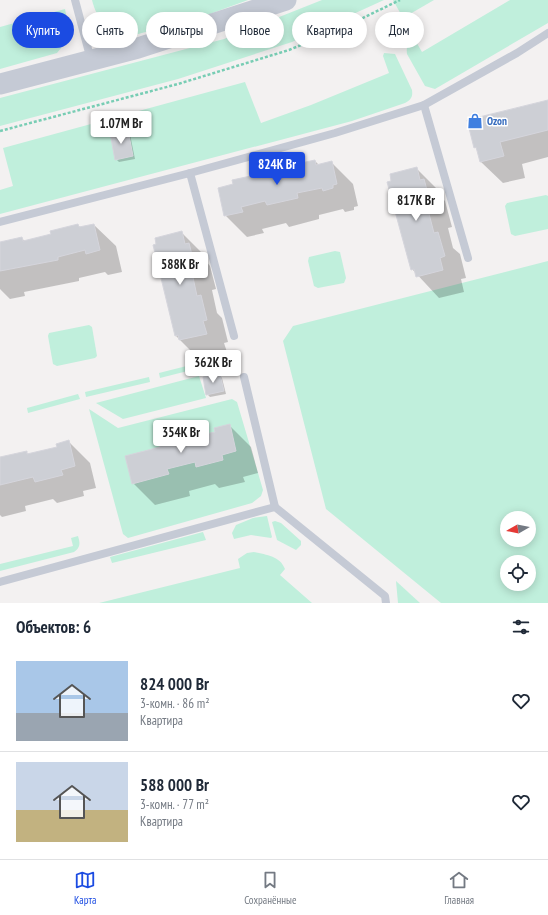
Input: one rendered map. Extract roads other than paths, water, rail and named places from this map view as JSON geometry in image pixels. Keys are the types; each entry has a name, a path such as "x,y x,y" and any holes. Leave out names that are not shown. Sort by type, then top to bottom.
{"street":[{"path":"0,84 91,61 250,13 286,0"}],"lane":[{"path":"75,0 91,61"},
{"path":"0,222 190,173 336,133 424,105 517,53 548,33"},
{"path":"424,105 468,258"},
{"path":"190,173 234,336"},
{"path":"244,377 274,507 385,596 386,603"},
{"path":"0,582 274,507"}],"place":[{"name":"Ozon","path":"475,121"}]}
